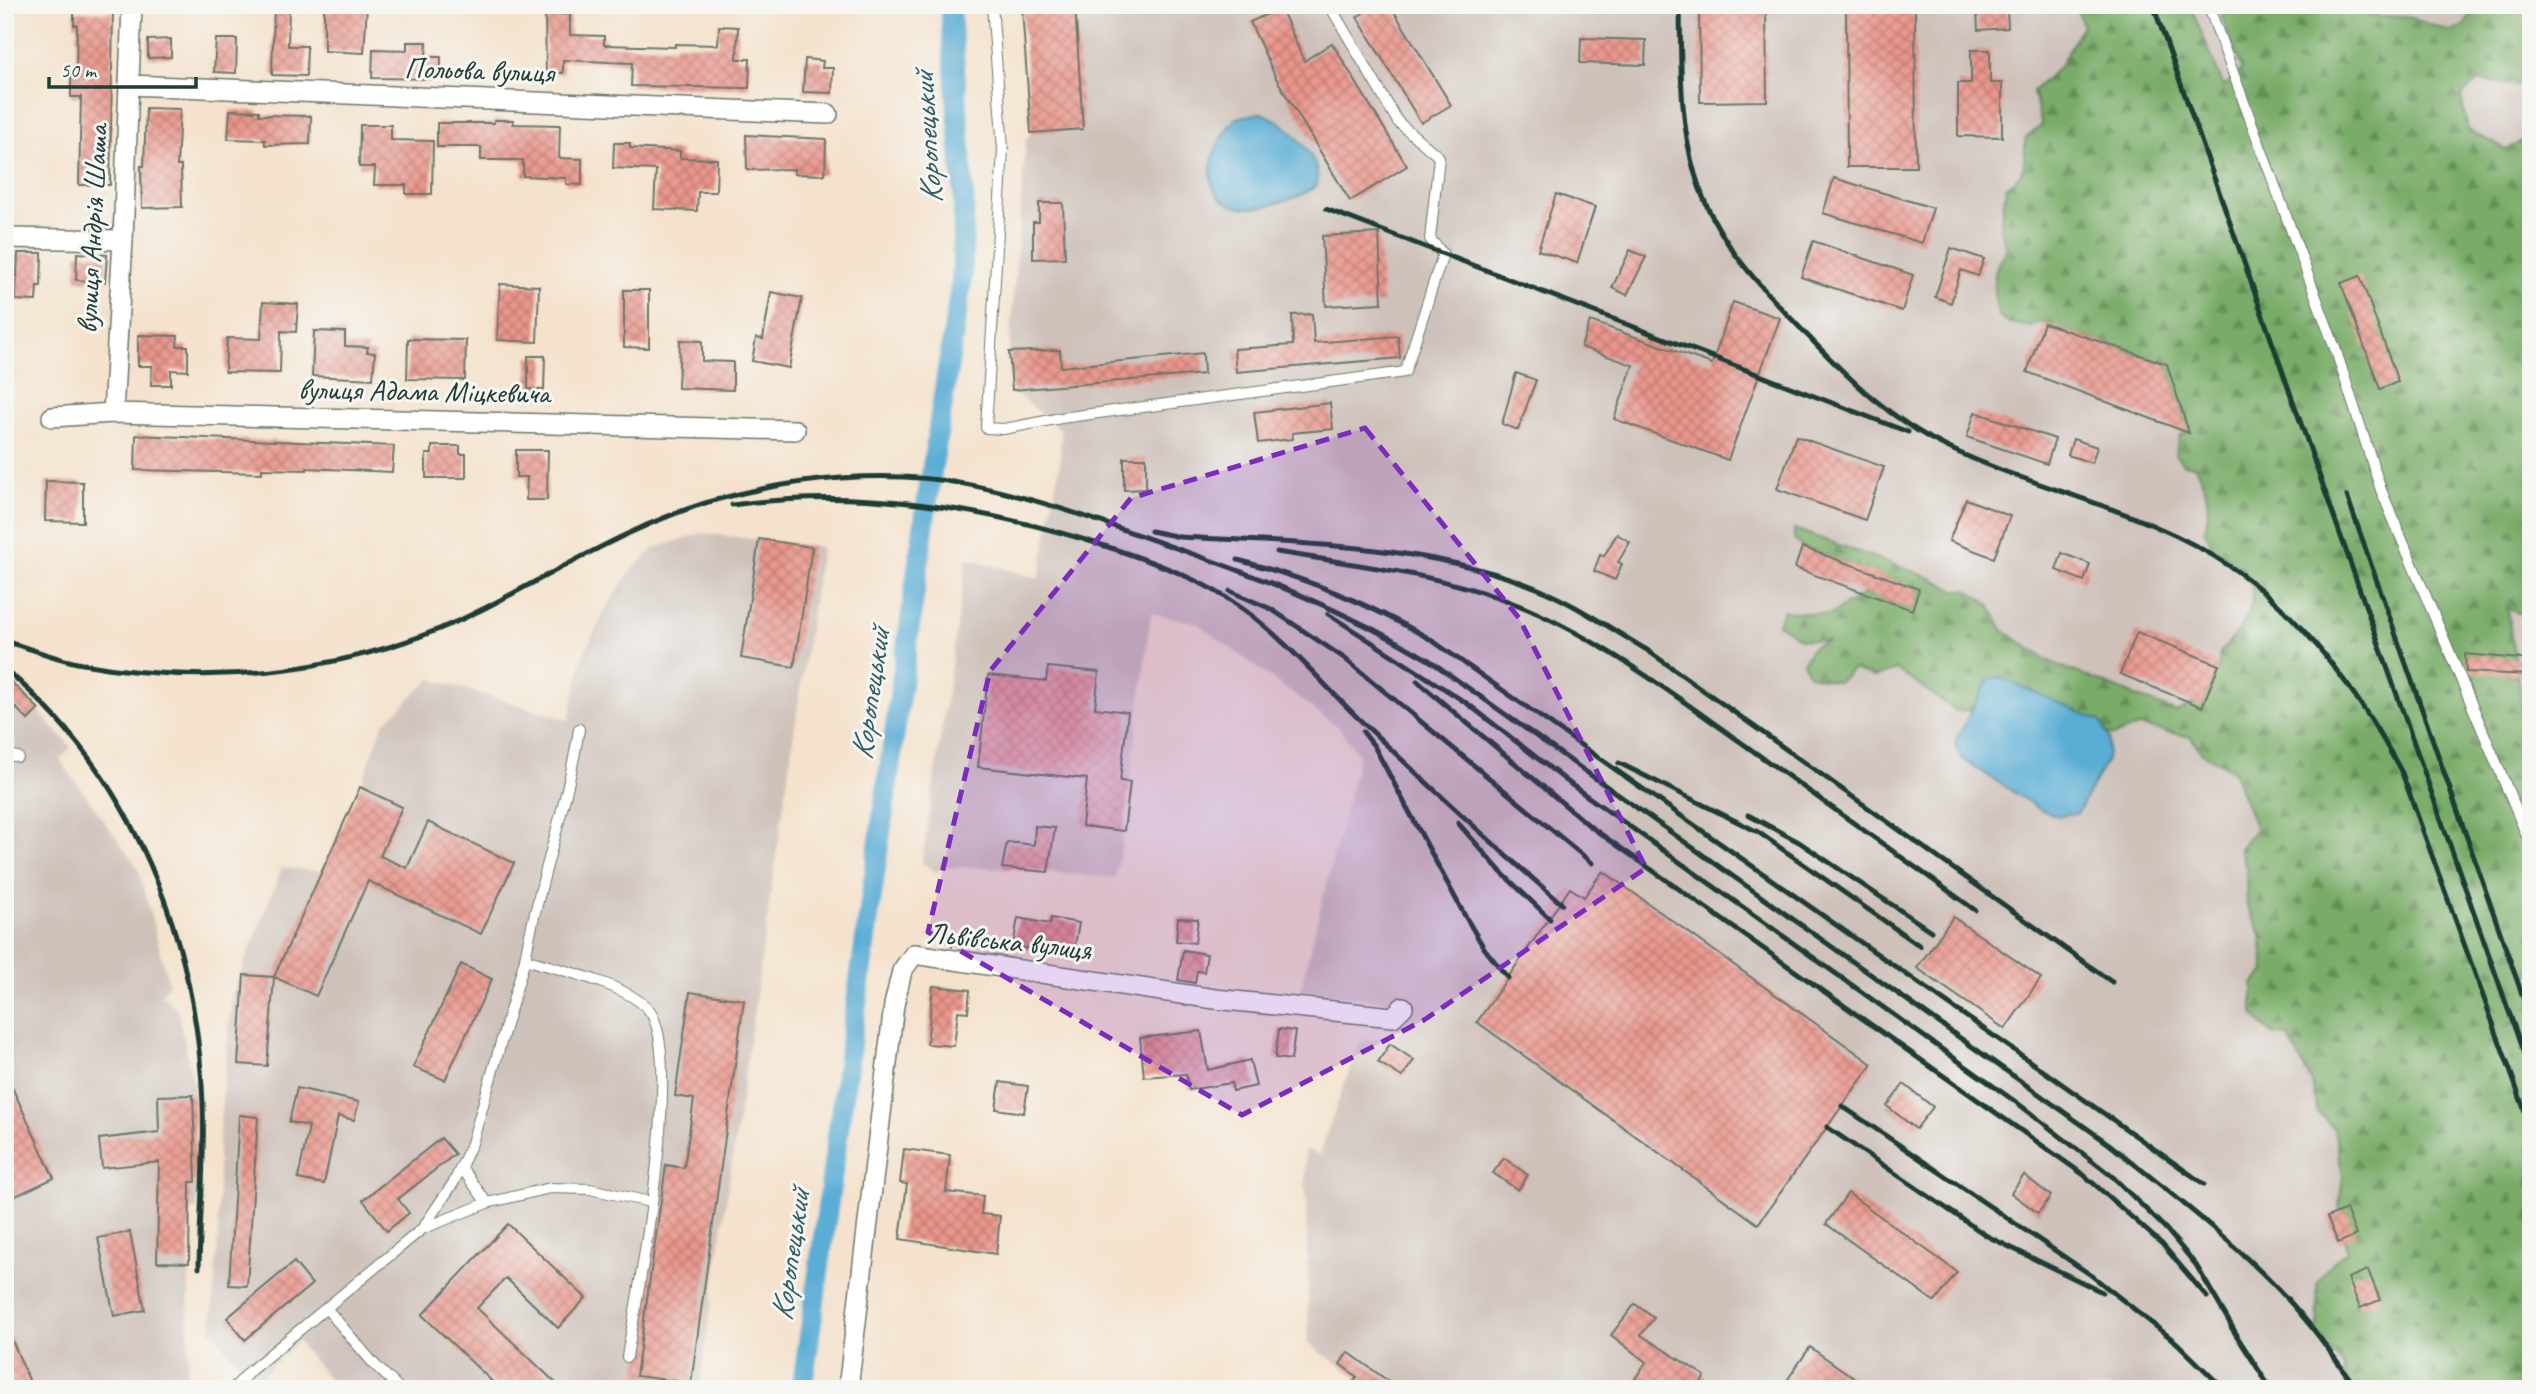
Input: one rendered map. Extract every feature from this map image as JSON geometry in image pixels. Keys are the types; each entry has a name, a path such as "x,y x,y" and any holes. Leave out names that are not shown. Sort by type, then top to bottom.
{"street":[{"name":"вулиця Андрія Шаша","path":"113,413 132,5"},
{"name":"Польова вулиця","path":"128,85 828,114"},
{"path":"5,239 123,240"},
{"name":"вулиця Адама Міцкевича","path":"52,417 113,413 795,430"},
{"name":"Львівська вулиця","path":"848,1389 894,1005 902,971 914,954 1215,999 1366,1016 1393,1017 1404,1007"}],"lane":[{"path":"992,5 1003,149 986,428 1003,429 1061,418 1405,372 1443,254 1430,239 1440,157 1398,122 1331,6"},
{"path":"2208,5 2336,351 2381,490 2531,845"},
{"path":"233,1389 422,1229 454,1182 483,1106 525,959 533,911 564,810 579,729"},
{"path":"5,754 18,757"},
{"path":"525,959 630,995 649,1011 657,1034 662,1069 661,1117 627,1357"},
{"path":"461,1167 487,1203"},
{"path":"422,1229 487,1203 550,1188 590,1189 650,1202"},
{"path":"326,1308 400,1389"}],"highlighted area":[{"path":"1365,428 1519,618 1646,868 1424,1020 1242,1115 928,932 990,671 1131,498"}],"shaded area":[{"path":"1011,5 2531,5 2531,1389 1349,1389 1357,1377 1309,1344 1305,1149 1319,1155 1360,1041 1396,1037 1410,1011 1397,1003 1300,990 1359,755 1340,729 1197,623 1151,613 1124,831 1115,878 1002,868 945,867 936,872 922,862 967,558 1039,579 1060,463 1061,430 1012,390 1009,352 1026,139 1031,133 1022,9 1011,12"},
{"path":"702,533 821,547 699,1389 337,1389 297,1341 256,1382 211,1331 218,1239 218,1146 232,994 282,868 322,871 360,787 384,723 431,679 569,720 583,655 606,608 630,572 655,548"},
{"path":"5,676 71,747 60,760 138,868 169,984 161,995 177,1008 193,1081 197,1209 190,1210 188,1365 184,1389 5,1389 5,775 16,738 5,735"}],"green space":[{"path":"2075,5 2190,5 2224,87 2242,69 2217,5 2352,5 2357,12 2381,17 2405,16 2452,32 2464,26 2476,5 2531,5 2531,72 2515,86 2479,80 2461,96 2468,130 2506,149 2531,138 2531,617 2507,609 2531,761 2531,1389 2345,1389 2344,1367 2318,1334 2317,1283 2332,1262 2348,1252 2339,1204 2343,1177 2334,1129 2317,1111 2312,1083 2288,1036 2272,1034 2253,1014 2253,984 2265,972 2261,934 2247,906 2246,868 2239,848 2256,829 2233,771 2201,752 2191,737 2139,726 2113,736 2105,732 2099,721 1989,679 1972,710 1957,711 1897,670 1874,677 1853,669 1838,682 1809,675 1803,662 1813,646 1828,641 1800,639 1778,624 1783,611 1830,615 1865,593 1912,610 1919,590 1802,547 1794,539 1794,529 1934,579 1954,590 1967,590 1990,605 2003,630 2050,662 2176,712 2194,703 2202,706 2219,665 2220,652 2242,627 2251,606 2250,584 2243,571 2218,554 2212,546 2205,530 2208,505 2200,474 2196,466 2183,464 2175,454 2180,435 2188,432 2167,364 2040,322 2032,327 2009,323 1999,317 1994,281 2001,257 2007,249 2000,229 2006,187 2018,177 2023,167 2025,139 2042,125 2033,91 2060,66 2083,25"}],"water":[{"path":"1260,113 1280,123 1300,141 1314,163 1317,184 1306,193 1284,201 1258,207 1238,207 1223,200 1214,189 1211,174 1213,157 1236,118"},
{"path":"1999,677 2100,721 2109,738 2107,760 2077,814 2058,816 2041,810 1961,758 1955,742 1989,679"}],"building":[{"path":"274,5 289,5 288,46 307,46 306,76 272,75"},
{"path":"324,5 367,5 364,53 324,51"},
{"path":"1075,5 1083,129 1031,133 1022,9"},
{"path":"1375,5 1390,5 1451,105 1421,123 1357,17"},
{"path":"1699,5 1766,5 1767,101 1700,102"},
{"path":"1846,5 1915,5 1916,167 1847,167"},
{"path":"1281,8 1304,61 1332,43 1407,166 1350,201 1276,78 1250,22"},
{"path":"2007,9 2008,28 1978,30 1977,11"},
{"path":"74,11 113,12 110,185 79,185 81,97 71,97 71,67 76,67 77,25 74,25"},
{"path":"545,14 570,14 570,35 604,36 604,45 718,45 719,26 738,27 737,59 750,59 749,88 631,86 632,63 563,60 563,73 546,73"},
{"path":"1581,38 1646,40 1645,65 1580,63"},
{"path":"171,39 171,57 148,58 148,40"},
{"path":"216,39 237,39 236,73 214,72"},
{"path":"407,42 427,42 426,57 441,57 441,79 372,78 373,49 407,50"},
{"path":"1971,50 1990,50 1990,83 2002,83 2002,137 1958,136 1958,83 1971,83"},
{"path":"805,59 823,61 822,68 833,68 832,93 803,92"},
{"path":"146,108 180,109 177,166 181,166 182,207 142,208 141,166 144,166"},
{"path":"230,110 259,111 259,115 311,116 310,144 265,145 265,140 228,139"},
{"path":"494,120 513,120 513,124 560,125 559,158 582,159 582,185 566,184 566,178 523,176 523,160 481,160 481,147 437,147 437,123 494,123"},
{"path":"360,125 391,125 391,140 433,141 432,194 406,194 406,185 374,185 375,167 359,167"},
{"path":"746,135 826,139 825,175 794,174 794,169 747,170"},
{"path":"614,143 630,143 630,148 680,151 680,158 717,159 716,192 698,192 697,211 654,209 656,170 613,168"},
{"path":"1834,178 1933,208 1922,243 1823,213"},
{"path":"1556,194 1595,207 1577,263 1538,250"},
{"path":"1039,203 1063,203 1065,258 1033,259 1033,222 1039,222"},
{"path":"1379,233 1382,303 1326,306 1322,236"},
{"path":"1813,241 1913,275 1902,311 1801,277"},
{"path":"1951,248 1984,259 1978,276 1961,270 1951,303 1935,297"},
{"path":"1630,250 1646,257 1627,295 1612,288"},
{"path":"18,253 42,253 41,286 37,286 36,301 16,300"},
{"path":"77,253 107,255 105,282 76,280"},
{"path":"2360,276 2398,382 2380,389 2341,283"},
{"path":"500,284 539,286 537,342 497,340"},
{"path":"624,290 649,290 649,348 624,347"},
{"path":"771,292 802,298 789,368 752,361 756,338 763,339"},
{"path":"263,302 298,304 296,332 281,331 280,373 225,372 227,338 261,339"},
{"path":"1733,302 1780,318 1728,460 1614,419 1633,365 1581,347 1590,321 1712,364"},
{"path":"1312,314 1314,343 1398,336 1400,358 1236,372 1234,349 1293,345 1292,315"},
{"path":"2044,323 2167,364 2189,433 2027,372"},
{"path":"314,331 345,332 345,346 368,347 367,352 375,353 373,379 312,376"},
{"path":"138,335 178,336 177,346 188,346 188,371 171,370 171,385 151,385 152,366 138,366"},
{"path":"408,339 466,340 465,380 407,379"},
{"path":"680,340 702,341 702,361 733,362 733,390 678,388"},
{"path":"1060,350 1061,367 1203,353 1204,374 1012,390 1009,352"},
{"path":"528,356 545,356 544,390 528,389"},
{"path":"1516,373 1536,380 1518,430 1502,424"},
{"path":"1330,403 1333,429 1292,433 1293,439 1258,443 1254,412"},
{"path":"1975,412 2055,439 2047,464 1967,437"},
{"path":"136,435 394,446 392,472 307,468 262,469 262,473 135,470"},
{"path":"1796,436 1884,467 1865,520 1777,489"},
{"path":"2073,439 2097,447 2092,463 2068,455"},
{"path":"432,446 460,446 460,454 466,454 466,478 426,478 426,454 432,454"},
{"path":"516,450 548,450 547,500 526,500 527,477 516,477"},
{"path":"1124,458 1146,458 1146,489 1124,490"},
{"path":"46,481 83,482 83,522 45,521"},
{"path":"1966,499 2010,516 1994,558 1949,541"},
{"path":"1617,534 1630,542 1618,562 1622,564 1615,580 1594,571 1600,555 1604,556"},
{"path":"759,539 812,547 794,667 741,658"},
{"path":"1802,547 1919,589 1912,610 1795,568"},
{"path":"2062,553 2090,564 2084,581 2056,570"},
{"path":"2137,632 2219,665 2202,707 2120,674"},
{"path":"2465,654 2531,660 2531,675 2466,672"},
{"path":"1048,667 1099,672 1095,708 1128,712 1120,781 1130,782 1124,831 1082,826 1087,779 978,767 988,675 1046,681"},
{"path":"5,676 39,709 28,720 5,697"},
{"path":"360,787 402,807 380,856 407,868 428,822 514,863 481,934 368,881 316,996 274,977"},
{"path":"1035,826 1055,828 1048,872 1002,868 1007,842 1034,845"},
{"path":"1603,871 1872,1064 1758,1224 1477,1022 1570,888 1584,897"},
{"path":"1953,917 2041,978 2005,1029 1917,968"},
{"path":"1018,918 1050,924 1051,918 1079,923 1073,957 1013,946"},
{"path":"1178,918 1198,919 1195,943 1176,941"},
{"path":"1183,950 1207,954 1204,972 1197,971 1195,983 1178,980"},
{"path":"461,964 492,979 445,1080 413,1067"},
{"path":"244,975 274,977 267,1066 238,1064"},
{"path":"933,986 970,990 968,1012 958,1011 954,1046 927,1044"},
{"path":"690,992 744,1000 691,1383 636,1376 666,1165 684,1168 694,1099 675,1096"},
{"path":"1279,1029 1295,1031 1291,1060 1275,1058"},
{"path":"1201,1031 1208,1070 1250,1060 1256,1086 1233,1091 1231,1083 1189,1090 1186,1074 1144,1077 1140,1038"},
{"path":"1390,1044 1414,1060 1402,1077 1378,1062"},
{"path":"5,1072 54,1178 5,1201"},
{"path":"1000,1082 1028,1086 1024,1113 996,1109"},
{"path":"1904,1084 1933,1107 1916,1129 1887,1106"},
{"path":"297,1088 359,1102 354,1120 338,1116 324,1184 298,1179 309,1126 289,1122"},
{"path":"193,1095 196,1182 190,1182 189,1263 157,1262 159,1162 102,1168 99,1139 159,1132 158,1096"},
{"path":"239,1115 258,1117 247,1286 229,1285"},
{"path":"441,1138 455,1154 398,1199 409,1213 387,1231 363,1200"},
{"path":"904,1149 950,1155 946,1192 983,1196 981,1214 1000,1216 996,1254 900,1239 907,1184 900,1183"},
{"path":"1504,1158 1528,1175 1518,1190 1493,1173"},
{"path":"2024,1175 2051,1196 2038,1213 2011,1193"},
{"path":"1848,1193 1957,1272 1935,1302 1826,1224"},
{"path":"2346,1209 2356,1235 2338,1243 2327,1217"},
{"path":"508,1224 586,1298 558,1328 506,1278 477,1308 562,1389 500,1389 422,1315"},
{"path":"130,1232 145,1310 114,1316 98,1238"},
{"path":"294,1262 312,1284 245,1340 227,1318"},
{"path":"2368,1270 2380,1300 2360,1308 2348,1278"},
{"path":"1635,1304 1654,1318 1641,1335 1705,1376 1697,1389 1650,1389 1635,1379 1646,1362 1611,1335"},
{"path":"5,1324 33,1389 5,1389"},
{"path":"1810,1347 1854,1378 1846,1389 1802,1389 1788,1379"},
{"path":"1348,1352 1399,1389 1349,1389 1357,1377 1340,1364"}],"waterway":[{"name":"Коропецький","path":"802,1389 928,495 962,278 964,200 950,5"}],"railway":[{"path":"1680,5 1683,112 1690,154 1703,198 1740,261 1772,299 1823,351 1855,383 1890,412 1927,437 1983,463 2130,516 2201,548 2260,589 2285,611 2330,661 2369,716 2402,773 2531,1128"},
{"path":"2153,5 2531,1074"},
{"path":"1326,209 1908,432"},
{"path":"5,641 68,661 130,671 235,674 287,669 339,660 389,647 439,629 658,520 748,492 841,478 904,477 965,484 1068,511 1202,557 1301,595 1429,660 2109,1144 2214,1229 2264,1274 2309,1324 2357,1389"},
{"path":"2347,496 2531,1020"},
{"path":"732,505 827,498 875,500 970,512 1016,521 1108,547 1161,566 1212,589 1274,634 1408,766 1562,904"},
{"path":"1151,531 1180,537 1311,544 1399,553 1485,571 1558,598 1647,650 2112,982"},
{"path":"1277,552 1374,567 1469,588 1530,610 1586,638 1665,689 1975,910"},
{"path":"1238,560 1337,593 1430,639 2204,1184"},
{"path":"1230,591 1271,609 1344,658 1592,863"},
{"path":"1328,614 1468,704 1573,786 2020,1105 2113,1177 2166,1229 2196,1265 2237,1335"},
{"path":"5,669 50,712 90,759 123,810 150,865 172,922 188,981 198,1042 203,1104 199,1268"},
{"path":"1417,681 1591,827 2084,1175 2162,1244 2207,1297"},
{"path":"1363,732 1374,746 1465,916 1484,948 1508,978"},
{"path":"1619,763 1758,832 1920,946"},
{"path":"1748,815 1799,842 1931,931"},
{"path":"1458,823 1501,872 1550,919"},
{"path":"1842,1106 2091,1275 2177,1343 2224,1389"},
{"path":"1827,1127 1987,1236 2102,1292"},
{"path":"2231,1327 2271,1389"}]}
